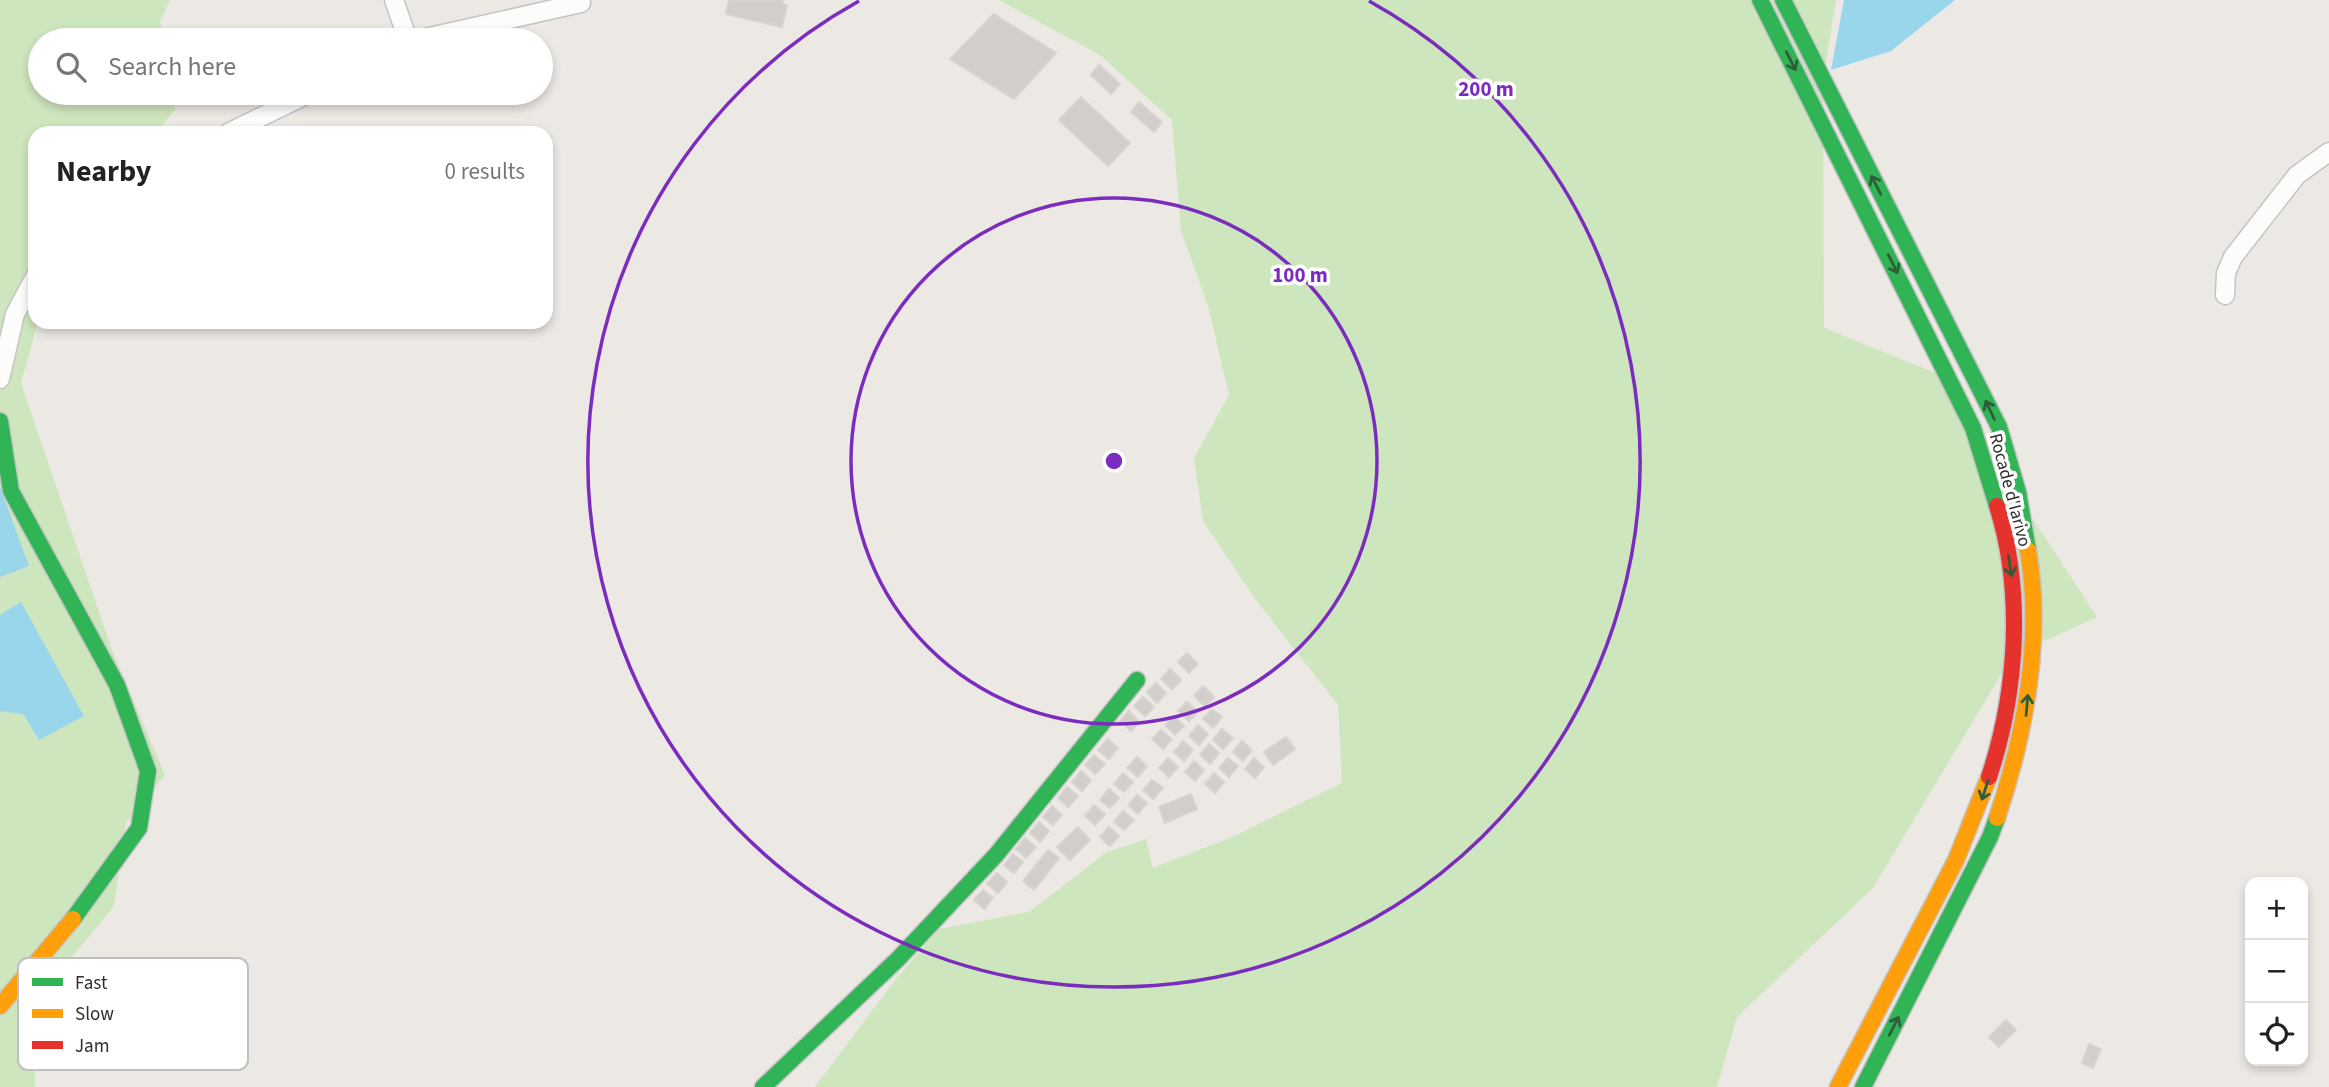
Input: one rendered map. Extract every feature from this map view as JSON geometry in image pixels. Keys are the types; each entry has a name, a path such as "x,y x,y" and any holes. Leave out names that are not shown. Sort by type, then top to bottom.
{"main road":[{"name":"Rocade d'Iarivo","path":"1760,0 1973,428 2004,528 2014,590 2012,656 1999,747 1979,808 1956,860 1838,1087"},
{"name":"Rocade d'Iarivo","path":"1783,0 1998,427 2018,492 2030,561 2032,632 2026,713 2010,779 1990,837 1863,1087"},
{"path":"0,421 11,491 117,685 148,771 139,828 90,900 41,958"},
{"path":"763,1087 898,960 996,855 1137,680"},
{"path":"0,1006 18,985"}],"street":[{"path":"394,0 404,28"},
{"path":"470,28 581,3"},
{"path":"242,126 285,105"},
{"path":"2225,295 2226,273 2232,257 2297,175 2329,152"},
{"path":"0,379 15,314 28,290"}],"green space":[{"path":"0,0 170,0 160,22 162,28 28,28 28,105 175,105 175,110 162,126 28,126 28,329 36,329 21,383 112,650 165,775 126,823 114,906 71,958 18,958 18,1070 35,1070 35,1087 0,1087"},
{"path":"999,0 1836,0 1823,80 1824,328 1938,374 2097,617 2012,656 1873,888 1737,1017 1717,1087 815,1087 895,980 939,929 1029,912 1107,852 1146,839 1153,868 1232,837 1342,783 1338,705 1253,596 1203,521 1194,458 1229,395 1208,306 1181,231 1172,120 1100,55"}],"water":[{"path":"1844,0 1955,0 1891,51 1831,70"},
{"path":"0,487 29,566 0,577"},
{"path":"21,602 84,716 39,740 23,714 0,711 0,615"}],"building":[{"path":"729,0 783,0 782,4 787,5 782,27 726,14"},
{"path":"994,14 1056,53 1014,99 950,59"},
{"path":"1099,65 1120,84 1111,94 1091,75"},
{"path":"1081,97 1130,143 1108,166 1059,120"},
{"path":"1139,102 1162,122 1154,132 1131,112"},
{"path":"1187,653 1198,664 1189,673 1178,662"},
{"path":"1170,669 1181,680 1172,689 1161,679"},
{"path":"1156,683 1166,693 1157,703 1147,692"},
{"path":"1203,686 1214,697 1205,706 1194,696"},
{"path":"1143,697 1154,707 1145,716 1134,706"},
{"path":"1187,702 1198,712 1189,721 1178,711"},
{"path":"1212,709 1222,717 1213,728 1203,719"},
{"path":"1129,711 1139,722 1131,731 1120,721"},
{"path":"1174,716 1184,726 1175,735 1165,725"},
{"path":"1198,725 1208,734 1199,745 1189,736"},
{"path":"1222,729 1233,738 1223,749 1213,740"},
{"path":"1161,730 1172,739 1163,749 1152,739"},
{"path":"1286,737 1295,749 1273,765 1264,752"},
{"path":"1108,739 1118,748 1109,759 1098,750"},
{"path":"1183,741 1193,750 1184,761 1174,752"},
{"path":"1242,741 1252,750 1243,761 1233,752"},
{"path":"1209,744 1219,753 1210,764 1200,755"},
{"path":"1094,755 1105,764 1095,774 1085,765"},
{"path":"1137,757 1147,766 1138,777 1127,768"},
{"path":"1168,758 1178,767 1169,777 1159,768"},
{"path":"1228,758 1238,766 1229,777 1219,768"},
{"path":"1254,758 1264,767 1255,778 1245,769"},
{"path":"1194,761 1204,770 1195,781 1185,772"},
{"path":"1081,771 1091,780 1082,791 1072,782"},
{"path":"1123,773 1133,782 1124,792 1114,784"},
{"path":"1214,773 1224,782 1215,793 1205,784"},
{"path":"1152,780 1163,788 1153,799 1143,790"},
{"path":"1067,787 1078,796 1068,807 1058,798"},
{"path":"1109,789 1119,798 1110,808 1100,800"},
{"path":"1191,794 1197,809 1165,823 1159,807"},
{"path":"1137,795 1147,803 1138,814 1128,805"},
{"path":"1094,805 1105,814 1095,825 1085,816"},
{"path":"1052,806 1062,815 1053,825 1043,817"},
{"path":"1123,811 1134,820 1124,830 1114,822"},
{"path":"1039,822 1049,831 1040,842 1030,833"},
{"path":"1078,827 1090,840 1070,860 1057,847"},
{"path":"1109,827 1119,836 1110,846 1100,837"},
{"path":"1025,838 1036,847 1026,858 1016,849"},
{"path":"1048,850 1059,858 1034,890 1023,881"},
{"path":"1013,854 1023,862 1014,873 1004,865"},
{"path":"997,873 1007,882 998,893 987,884"},
{"path":"983,890 993,898 984,909 974,900"},
{"path":"2006,1020 2016,1030 1999,1047 1989,1037"},
{"path":"2089,1044 2101,1049 2093,1068 2082,1063"}],"traffic: fast":[{"path":"1760,0 1973,428 1997,506"},
{"path":"1783,0 1999,427 2018,492 2028,550"},
{"path":"0,421 11,491 117,685 148,771 139,828 73,919"},
{"path":"763,1087 898,959 996,855 1137,680"},
{"path":"1863,1087 1990,837 1997,818"}],"traffic: slow":[{"path":"1997,818 2016,753 2029,686 2033,618 2028,550"},
{"path":"1838,1087 1956,860 1989,777"},
{"path":"40,958 73,919"},
{"path":"0,1006 18,985"}],"traffic: jam":[{"path":"1989,777 2006,711 2014,642 2011,573 1997,506"}]}
